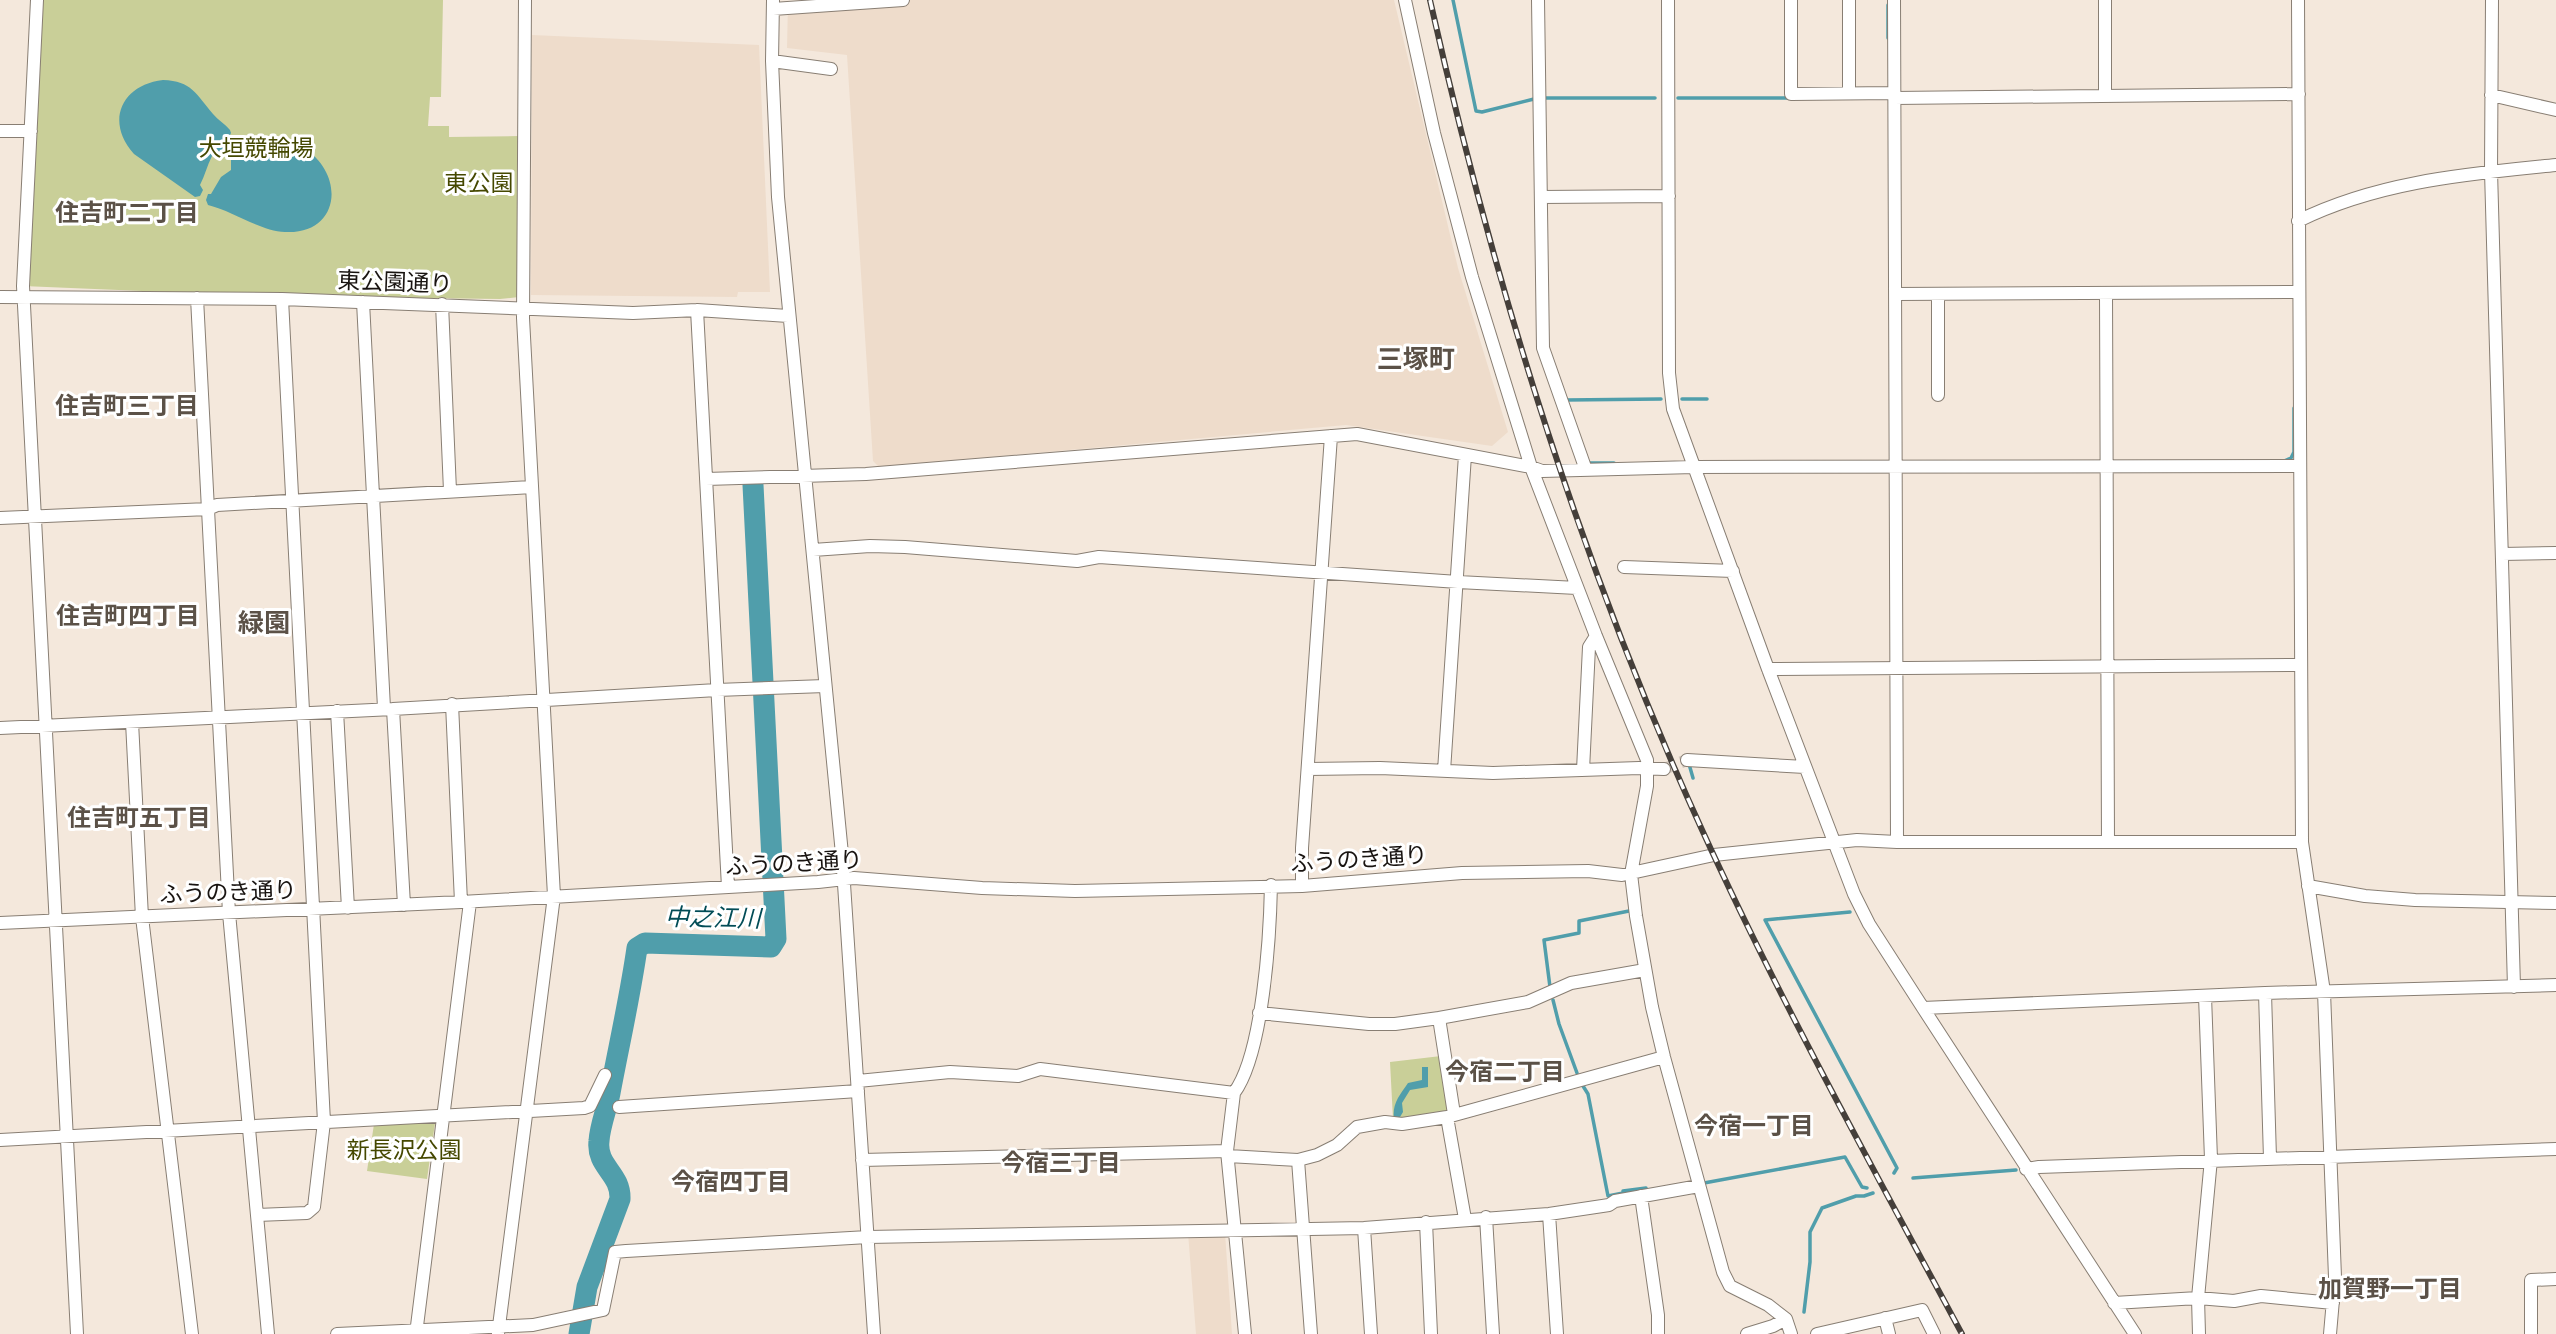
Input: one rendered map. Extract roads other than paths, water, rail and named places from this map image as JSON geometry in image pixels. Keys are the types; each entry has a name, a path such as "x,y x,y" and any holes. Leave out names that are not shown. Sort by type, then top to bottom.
{"street":[{"path":"37,0 23,284 77,1334"},
{"path":"498,1330 554,896 523,307 526,0"},
{"path":"874,1334 844,879 778,197 772,61 773,4 903,0"},
{"path":"1405,0 1434,133 1472,277 1531,467 1595,636 1644,750 1647,786 1631,874 1645,970 1664,1057 1723,1272 1730,1286 1768,1305 1786,1319 1792,1334"},
{"path":"1538,0 1543,348 1587,470"},
{"path":"1668,0 1673,410 1768,669 1824,811 1833,844 1854,894 1869,924 2135,1334"},
{"path":"1791,0 1791,94 2299,94"},
{"path":"1849,0 1849,93"},
{"path":"1894,0 1897,842"},
{"path":"2105,0 2105,95"},
{"path":"2298,0 2302,842 2323,992 2335,1277 2330,1334"},
{"path":"2492,0 2491,171 2514,987"},
{"path":"772,61 831,69"},
{"path":"2491,95 2556,110"},
{"path":"0,131 30,131"},
{"path":"2298,221 2335,205 2392,187 2438,178 2556,165"},
{"path":"1541,197 1669,195"},
{"path":"1896,294 2298,292"},
{"path":"1938,294 1938,395"},
{"path":"2106,294 2108,842"},
{"name":"東公園通り","path":"0,297 282,299 633,313 697,310 788,316"},
{"path":"197,298 229,913 268,1334"},
{"path":"257,1215 307,1213 314,1207 324,1122 282,299"},
{"path":"363,303 372,496 404,905"},
{"path":"442,304 450,491"},
{"path":"697,310 728,887"},
{"path":"706,479 866,474 1357,434 1542,471 1694,467 2300,466"},
{"path":"1302,886 1302,848 1332,436"},
{"path":"1444,771 1465,455"},
{"path":"0,518 208,509 216,505 531,487"},
{"path":"813,550 894,547 1077,561 1099,557 1458,583 1577,588"},
{"path":"2502,554 2556,553"},
{"path":"1624,567 1733,571"},
{"path":"1583,769 1589,647 1595,636"},
{"path":"1768,669 2301,665"},
{"path":"0,728 825,686"},
{"path":"416,1331 466,902 452,704"},
{"path":"337,711 348,908"},
{"path":"132,722 142,917 192,1334"},
{"path":"1687,760 1805,767"},
{"path":"1308,769 1380,768 1493,773 1664,769"},
{"path":"1631,874 1666,863 1707,856 1857,840 2302,842"},
{"name":"ふうのき通り","path":"0,923 466,902 844,879 1075,891 1302,886 1462,873 1588,871 1631,874"},
{"path":"1245,1334 1228,1153 1234,1093 1241,1082 1259,1013 1270,930 1270,886"},
{"path":"2308,886 2365,897 2415,901 2556,903"},
{"path":"1259,1013 1395,1024 1528,1002 1571,983 1645,970"},
{"path":"1923,1008 2265,993 2556,985"},
{"path":"2265,993 2270,1158"},
{"path":"2199,1334 2198,1298 2211,1159 2205,996"},
{"path":"1439,1018 1465,1219"},
{"path":"862,1160 1228,1153 1298,1160 1337,1146 1357,1127 1385,1122 1402,1124 1450,1115 1664,1057"},
{"path":"619,1107 858,1086 950,1072 1018,1076 1040,1069 1234,1093"},
{"path":"0,1140 590,1106 605,1075"},
{"path":"2026,1169 2211,1159 2556,1149"},
{"path":"1298,1160 1311,1334"},
{"path":"337,1334 498,1330 603,1310 615,1252 868,1237 1364,1228 1549,1214 1609,1205 1615,1201 1699,1186"},
{"path":"1640,1196 1658,1315 1658,1334"},
{"path":"1549,1214 1557,1334"},
{"path":"1486,1217 1493,1334"},
{"path":"1426,1222 1432,1334"},
{"path":"1364,1228 1371,1334"},
{"path":"2531,1334 2531,1280 2556,1279"},
{"path":"2114,1303 2198,1298 2234,1301 2261,1296 2333,1303"},
{"path":"1817,1334 1852,1330 1885,1318 1922,1310 1934,1334"},
{"path":"1885,1318 1889,1334"},
{"path":"1747,1334 1786,1319"}],"water":[{"path":"163,80 187,86 231,133 221,153 212,156 200,185 203,190 200,196 195,197 134,154 120,130 119,118 128,97 149,83"},
{"path":"242,137 267,145 299,145 318,160 327,173 331,202 326,214 317,224 303,230 276,231 208,205 208,194 211,194 221,177 231,170 231,156 235,149 232,147 236,140"},
{"path":"1422,1067 1428,1067 1428,1087 1410,1090 1402,1103 1403,1112 1400,1117 1394,1119 1397,1100 1408,1083 1422,1080"}],"waterway":[{"path":"1453,0 1476,111 1482,112 1534,99"},
{"path":"1888,5 1888,38"},
{"path":"1544,98 1655,98"},
{"path":"1678,98 1790,98"},
{"path":"1566,400 1661,399"},
{"path":"1682,399 1707,399"},
{"path":"2284,461 2291,458 2294,452 2294,408"},
{"path":"1588,463 1614,463"},
{"name":"中之江川","path":"579,1334 587,1287 620,1199 617,1183 601,1157 599,1141 637,948 645,943 771,947 776,939 753,485"},
{"path":"1689,764 1693,778"},
{"path":"1550,987 1544,940 1579,933 1579,921 1629,911"},
{"path":"1850,912 1765,920 1897,1168 1894,1173"},
{"path":"1553,1000 1577,1073"},
{"path":"1583,1086 1588,1094 1608,1196 1646,1188"},
{"path":"1704,1183 1845,1157 1862,1187 1867,1188"},
{"path":"1913,1178 2016,1170"},
{"path":"1804,1312 1810,1262 1810,1232 1822,1208 1873,1193"}],"tunnel":[{"path":"1664,769 1687,760"}],"railway":[{"path":"1430,0 1482,213 1512,318 1580,527 1618,630 1659,732 1733,896 1828,1085 1962,1334"}],"district":[{"name":"住吉町二丁目","path":"127,213"},
{"name":"三塚町","path":"1416,359"},
{"name":"住吉町三丁目","path":"127,406"},
{"name":"住吉町四丁目","path":"128,616"},
{"name":"緑園","path":"264,623"},
{"name":"住吉町五丁目","path":"139,818"},
{"name":"今宿二丁目","path":"1505,1072"},
{"name":"今宿一丁目","path":"1754,1126"},
{"name":"今宿三丁目","path":"1061,1163"},
{"name":"今宿四丁目","path":"731,1182"},
{"name":"加賀野一丁目","path":"2390,1289"}],"park label":[{"name":"大垣競輪場","path":"256,148"},
{"name":"東公園","path":"479,183"},
{"name":"新長沢公園","path":"404,1150"}]}
